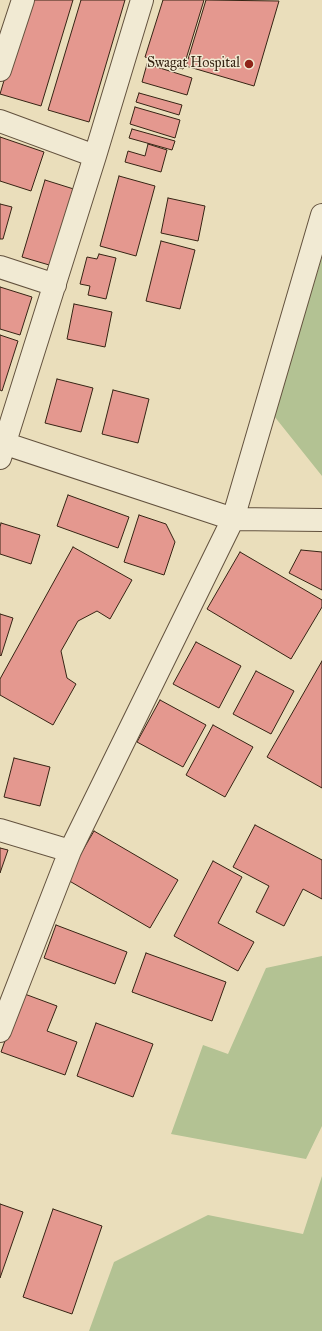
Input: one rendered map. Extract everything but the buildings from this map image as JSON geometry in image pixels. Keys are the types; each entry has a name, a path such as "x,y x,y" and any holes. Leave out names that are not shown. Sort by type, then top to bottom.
{"street":[{"path":"0,70 23,0"},
{"path":"142,0 55,285 2,448 233,519 322,520"},
{"path":"0,121 95,156"},
{"path":"0,1032 70,851 233,519 322,215"},
{"path":"0,267 55,285"},
{"path":"0,830 70,851"}],"green space":[{"path":"322,257 322,476 274,416"},
{"path":"322,956 322,1126 306,1159 171,1134 203,1045 228,1054 266,968"},
{"path":"322,1176 322,1331 89,1331 114,1262 208,1215 303,1234"}],"place":[{"name":"Swagat Hospital","path":"249,64"}]}
